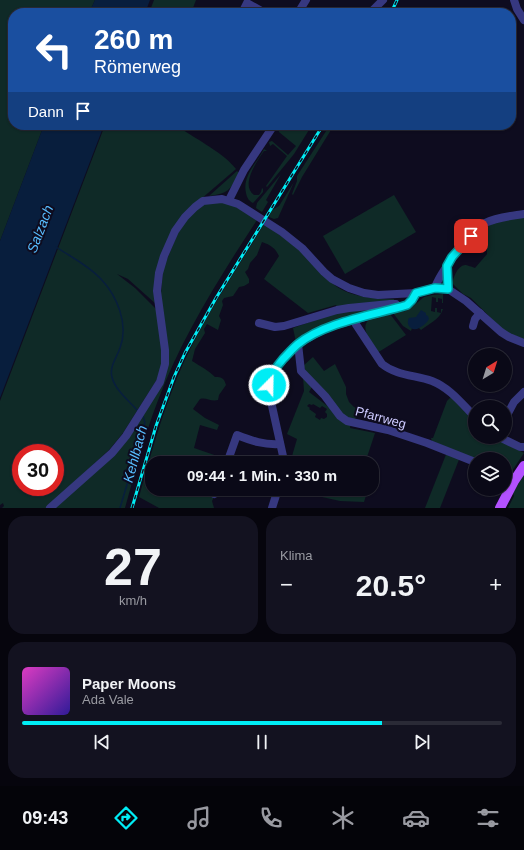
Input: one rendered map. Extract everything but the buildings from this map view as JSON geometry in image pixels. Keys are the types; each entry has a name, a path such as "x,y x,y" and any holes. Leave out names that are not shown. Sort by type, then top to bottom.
{"main road":[{"path":"512,477 524,466"},
{"path":"500,508 504,496"}],"street":[{"path":"375,8 383,0"},
{"path":"514,0 517,9 524,20"},
{"path":"244,8 247,3 256,8"},
{"path":"229,200 244,170 271,130"},
{"path":"50,508 112,453 126,436 160,382 165,364 164,339 158,290 159,273 164,256 179,224 204,201 222,199 238,204 282,232 302,248 324,272 340,284 364,293 378,295 416,293 435,288 448,289 480,313 498,333 519,344"},
{"path":"435,288 436,283 452,257 480,225 502,217 524,214"},
{"path":"447,266 448,289"},
{"path":"283,456 269,385 270,377 274,370 298,344 330,327 407,305 416,293"},
{"path":"259,323 274,327 284,326 349,308 390,304 396,304 399,307"},
{"path":"473,326 475,319 480,313"},
{"path":"362,317 363,335"},
{"path":"353,320 382,364 389,370 437,383 468,407"},
{"name":"Pfarrweg","path":"298,344 301,371 325,396 340,416 347,421 388,430 468,459"},
{"path":"512,406 524,392"},
{"path":"230,456 237,436 259,443 270,445 280,444"},
{"path":"512,443 520,447 524,447"},
{"path":"272,508 276,496"}],"green space":[{"path":"0,0 95,0 91,8 8,8 8,130 42,130 0,241"},
{"path":"154,0 196,0 193,8 151,8"},
{"path":"103,130 183,130 218,152 236,169 194,205 167,241 156,304 128,279 117,274 135,288 158,311 162,339 161,373 123,433 109,450 64,491 64,444 12,444 12,496 59,496 46,508 2,508 4,506 3,503 0,505 0,401"},
{"path":"278,130 309,130 294,154 267,187 266,186 287,156 273,144 270,146 269,142 272,141 288,155 296,146"},
{"path":"327,130 331,130 302,177 293,195 297,176"},
{"path":"264,149 267,151 264,151 249,179 250,191 254,195 259,195 262,188 263,189 263,192 253,203 246,195 246,181"},
{"path":"237,171 239,173 228,190 220,194 209,196"},
{"path":"281,174 266,200 268,202 262,212 256,208 257,203"},
{"path":"294,182 278,218 274,219 269,217 272,210 279,206"},
{"path":"394,195 416,232 345,274 323,236"},
{"path":"221,202 235,206 257,220 215,286 177,355 152,416 125,508 55,508 95,472 162,383 161,294 163,269 180,228 190,215 204,204"},
{"path":"524,217 524,339 508,333 501,328 471,298 463,294 452,283 456,272 460,267 465,265 475,268 487,254 487,247 473,237 479,231 490,224"},
{"path":"264,224 293,245 338,288 362,296 394,299 394,302 337,309 336,305 308,313 264,279 279,256 272,247 262,242 257,255 245,272 249,279 249,283 239,287 233,296 224,298 219,316 221,320 218,330 207,324 204,329 205,333 195,349 192,361 215,377 222,378 226,385 219,395 218,400 200,399 193,409 205,418 219,425 217,430 200,425 194,448 217,456 151,456 177,378 206,319"},
{"path":"443,294 443,303 442,299 438,298 438,302 436,302 436,298 432,297 431,311 435,312 435,308 437,308 437,312 441,313 441,309 443,309 442,313 421,330 419,328 412,328 411,331 403,326 393,313 405,311 424,297"},
{"path":"391,305 296,342 293,328 338,312"},
{"path":"390,314 406,335 377,353 367,335 365,326 371,319"},
{"path":"313,357 324,371 335,364 346,387 346,394 349,402 360,410 355,419 347,419 310,378 303,366"},
{"path":"303,377 313,385 309,392 351,424 350,428 375,433 367,456 292,456 297,439 287,434 304,391","holes":["309,404 313,404 320,408 322,406 327,409 325,412 327,417 324,419 321,418 320,420 315,417 316,414 307,406"]},
{"path":"451,397 468,415 468,444 507,444 524,453 512,471 512,452 468,452 468,456 432,441 431,438 433,438 447,401"},
{"path":"447,452 460,457 440,508 425,508"},
{"path":"524,472 524,508 508,508 514,496 513,493"},
{"path":"145,476 145,496 214,496 212,501 214,508 159,508 139,497"},
{"path":"366,496 364,502 340,501 322,497"}],"water":[{"path":"95,0 150,0 147,8 91,8"},
{"name":"Salzach","path":"42,130 102,130 0,398 0,241"},
{"path":"421,310 426,313 429,319 426,323 416,329 410,327 408,323 409,318 416,317"}],"waterway":[{"name":"Kehlbach","path":"56,247 85,265 96,274 112,294 120,311 123,329 120,348 112,366 111,373 119,391 138,411"},
{"name":"Kehlbach","path":"120,508 132,468 139,435 145,423 143,416"}],"railway":[{"path":"393,8 397,0"},
{"path":"132,508 156,426 174,377 185,353 216,298 320,130"}],"route":[{"path":"269,385 270,377 285,356 298,344 317,333 330,327 362,317 407,305 416,293 435,288 448,289 447,266 452,257 471,236"}]}
